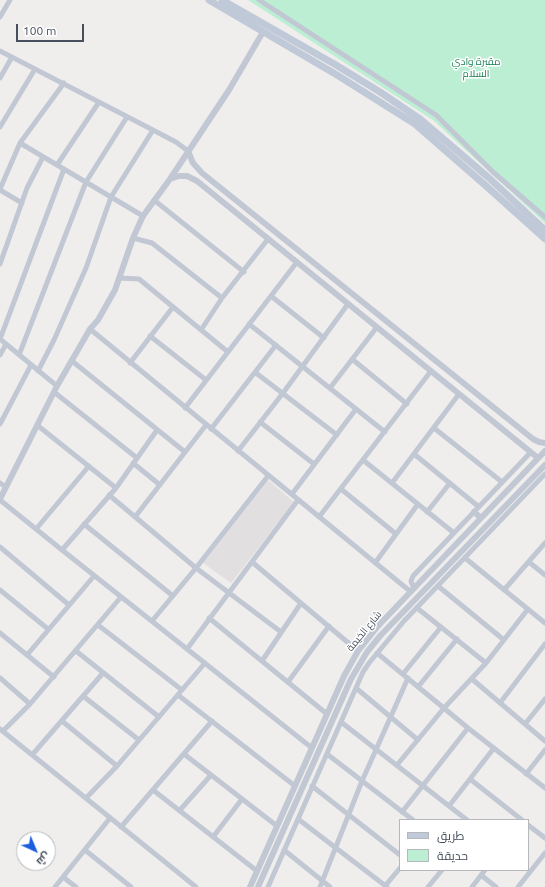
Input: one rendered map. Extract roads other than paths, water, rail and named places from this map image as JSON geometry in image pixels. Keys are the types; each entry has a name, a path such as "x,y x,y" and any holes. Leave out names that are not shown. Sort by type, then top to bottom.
{"main road":[{"path":"209,0 337,75 415,124 545,240"},
{"path":"222,0 342,69 420,119 489,178 545,230"}],"street":[{"path":"0,17 10,0"},
{"path":"259,0 436,115 493,172 545,216"},
{"path":"263,32 229,90 170,179 143,216 133,238 115,290 98,320 90,329 56,389 0,499 36,530 312,748"},
{"path":"0,51 176,142 188,151 194,163 202,173 527,434 539,442 545,443"},
{"path":"0,78 12,57"},
{"path":"0,127 35,69"},
{"path":"22,203 0,189 20,143 64,83"},
{"path":"57,165 99,102"},
{"path":"19,355 86,182 127,117"},
{"path":"38,371 54,340 86,268 111,197 153,130"},
{"path":"20,143 143,216"},
{"path":"0,264 27,188 43,157"},
{"path":"64,169 0,339 137,458"},
{"path":"197,181 197,175 202,173"},
{"path":"170,179 179,176 187,176 197,181 538,458"},
{"path":"154,200 244,272"},
{"path":"133,238 152,243 222,298"},
{"path":"201,330 222,298 244,272 268,239"},
{"path":"185,408 297,262"},
{"path":"119,278 139,279 228,352"},
{"path":"271,296 324,338"},
{"path":"238,451 349,304 356,303 356,296"},
{"path":"130,363 173,307"},
{"path":"371,322 371,316 375,314 379,315"},
{"path":"250,324 385,432"},
{"path":"330,388 377,326"},
{"path":"90,329 375,563 412,590"},
{"path":"150,336 206,380"},
{"path":"0,355 6,344"},
{"path":"211,429 256,373 276,345"},
{"path":"352,359 407,404"},
{"path":"72,361 185,452"},
{"path":"0,424 31,365"},
{"path":"319,517 431,371"},
{"path":"256,373 337,435"},
{"path":"392,483 459,394"},
{"path":"292,494 356,410"},
{"path":"260,422 314,464"},
{"path":"37,425 116,488"},
{"path":"136,517 206,425"},
{"path":"434,428 502,482"},
{"path":"62,550 116,488 157,430"},
{"path":"520,443 527,434"},
{"name":"شارع الخيمة","path":"250,887 344,676 358,651 412,590 545,450"},
{"path":"412,590 411,577 531,452"},
{"path":"414,454 479,506"},
{"path":"363,460 454,533"},
{"path":"133,463 160,485"},
{"path":"36,530 89,466"},
{"name":"شارع الخيمة","path":"258,887 358,665 380,636 544,466"},
{"path":"270,886 284,850 363,672 404,621 545,474"},
{"path":"152,622 268,476"},
{"path":"0,483 6,487"},
{"path":"427,512 450,483"},
{"path":"341,489 396,534"},
{"path":"109,495 196,568 281,632"},
{"path":"188,649 209,618 298,500"},
{"path":"375,563 418,504"},
{"path":"474,512 481,518"},
{"path":"84,524 173,596"},
{"path":"504,590 545,542"},
{"path":"0,547 69,605"},
{"path":"446,555 446,560 453,560"},
{"path":"465,558 545,623"},
{"path":"252,562 358,651"},
{"path":"529,562 545,575"},
{"path":"27,655 94,576"},
{"path":"424,579 428,580 427,588"},
{"path":"438,586 504,640"},
{"path":"0,590 48,629"},
{"path":"121,597 30,704 2,730 196,887"},
{"path":"262,661 301,604"},
{"path":"417,608 486,663"},
{"path":"397,766 444,708 486,663 528,609"},
{"path":"399,616 404,621"},
{"path":"209,618 327,714"},
{"path":"98,625 182,690"},
{"path":"288,682 328,626"},
{"path":"322,884 362,781 406,676 441,627"},
{"path":"0,633 54,677"},
{"path":"418,687 457,639"},
{"path":"500,703 545,644"},
{"path":"76,651 159,717"},
{"path":"377,653 468,728 545,788"},
{"path":"86,798 117,766 205,663"},
{"path":"32,755 103,673"},
{"path":"0,678 30,704"},
{"path":"472,679 545,741"},
{"path":"356,688 418,740"},
{"path":"178,695 295,786"},
{"path":"83,696 139,740"},
{"path":"525,724 545,699"},
{"path":"121,827 212,721"},
{"path":"62,722 117,766"},
{"path":"341,722 466,819"},
{"path":"402,812 468,728"},
{"path":"449,806 494,748"},
{"path":"526,774 545,750"},
{"path":"184,754 277,826"},
{"path":"326,754 411,819"},
{"path":"180,810 211,775"},
{"path":"470,779 521,819"},
{"path":"312,786 399,854"},
{"path":"153,790 258,868 262,865 264,867 262,880"},
{"path":"214,836 242,799"},
{"path":"55,887 110,818"},
{"path":"298,819 386,886 399,869"},
{"path":"529,825 545,838"},
{"path":"274,834 270,848 272,851 275,850"},
{"path":"85,850 131,887"},
{"path":"284,850 322,884 330,887"},
{"path":"529,870 545,853"},
{"path":"428,887 441,871"},
{"path":"472,887 484,871"},
{"path":"518,887 528,871"},
{"path":"481,875 496,887"},
{"path":"63,877 76,887"}],"park label":[{"name":"مقبرة وادي السلام","path":"476,68"}]}
